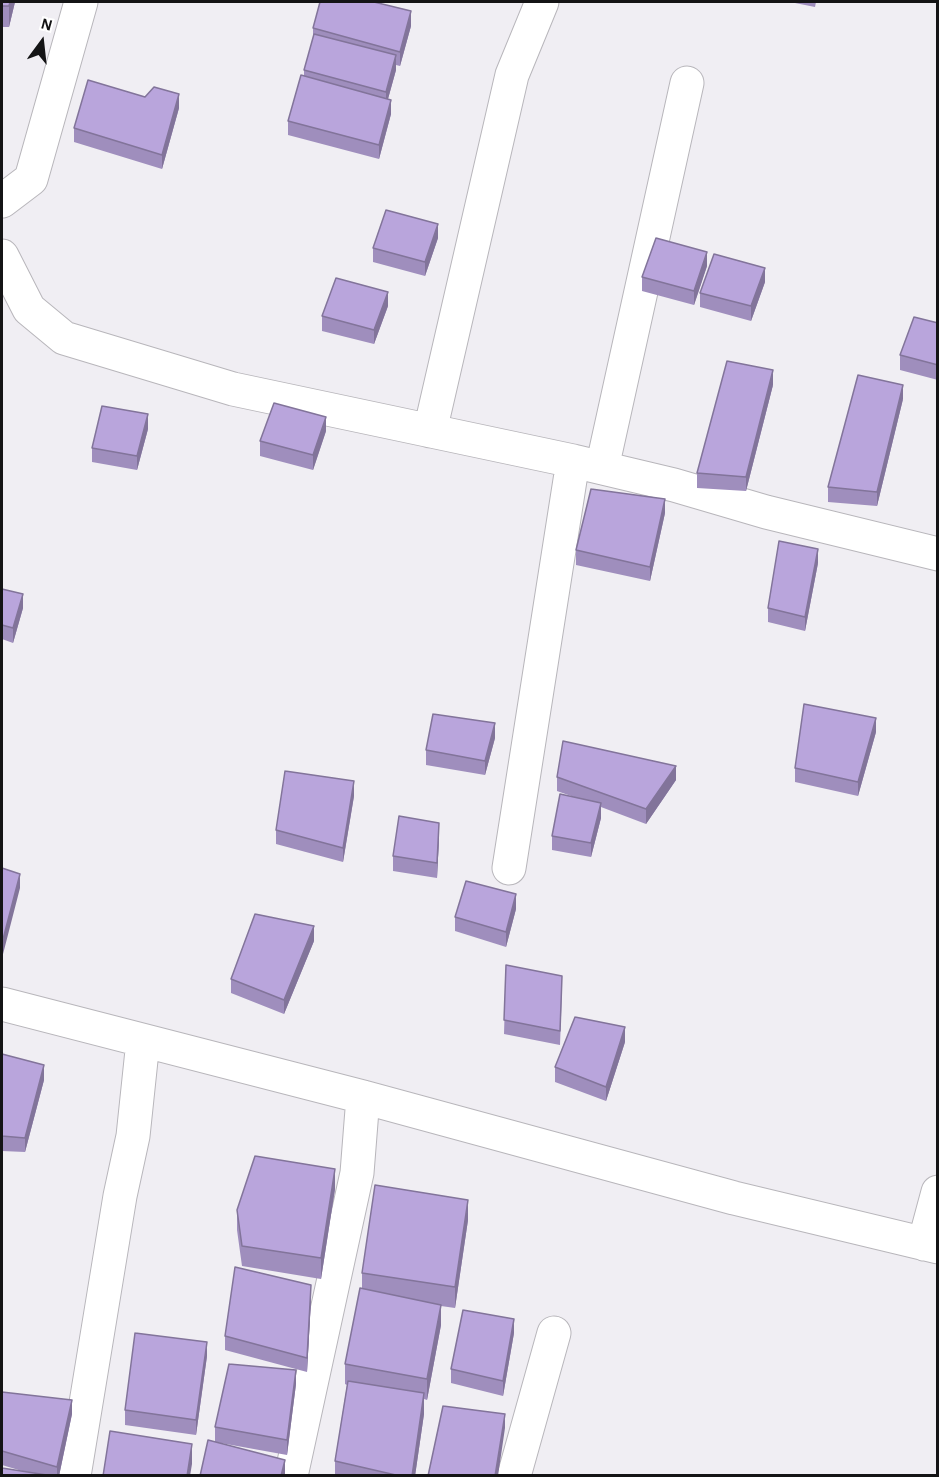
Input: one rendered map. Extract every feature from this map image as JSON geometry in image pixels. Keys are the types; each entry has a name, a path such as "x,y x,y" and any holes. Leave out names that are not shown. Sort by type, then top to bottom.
{"street":[{"path":"2,201 31,179 81,2"},
{"path":"430,431 512,75 542,2"},
{"path":"509,868 588,464 687,83"},
{"path":"2,256 29,309 63,338 233,389 588,464 766,512 938,554"},
{"path":"2,1004 363,1097 734,1198 931,1245 938,1192"},
{"path":"75,1476 120,1196 133,1136 142,1041"},
{"path":"291,1476 357,1173 363,1097"},
{"path":"514,1476 554,1333"}],"building":[{"path":"2,2 10,2 9,6 2,6"},
{"path":"320,2 374,2 411,11 400,52 313,28"},
{"path":"314,34 396,55 386,92 304,70"},
{"path":"301,75 391,100 379,145 288,121"},
{"path":"88,80 145,97 154,87 179,94 162,155 74,128"},
{"path":"386,210 438,224 425,262 373,248"},
{"path":"656,238 707,252 694,291 642,277"},
{"path":"714,254 765,268 751,306 700,293"},
{"path":"336,278 388,292 374,330 322,316"},
{"path":"914,317 938,323 938,365 900,355"},
{"path":"727,361 773,370 746,477 697,473"},
{"path":"858,375 903,385 877,492 828,487"},
{"path":"274,403 326,417 313,455 260,441"},
{"path":"102,406 148,414 137,456 92,448"},
{"path":"591,489 665,499 650,567 576,550"},
{"path":"779,541 818,549 805,617 768,608"},
{"path":"2,589 23,594 13,628 2,625"},
{"path":"804,704 876,718 858,782 795,768"},
{"path":"433,714 495,723 485,761 426,750"},
{"path":"563,741 676,766 646,809 557,777"},
{"path":"285,771 354,781 343,848 276,830"},
{"path":"560,794 601,803 591,843 552,836"},
{"path":"399,816 439,823 437,863 393,856"},
{"path":"2,868 20,874 2,943"},
{"path":"466,881 516,894 506,932 455,917"},
{"path":"255,914 314,926 284,1000 231,979"},
{"path":"506,965 562,976 560,1031 504,1020"},
{"path":"575,1017 625,1027 606,1087 555,1067"},
{"path":"2,1054 44,1065 25,1138 2,1136"},
{"path":"255,1156 335,1169 321,1258 242,1246 237,1210"},
{"path":"375,1185 468,1200 455,1287 362,1273"},
{"path":"235,1267 311,1285 307,1358 225,1336"},
{"path":"360,1288 441,1305 427,1379 345,1364"},
{"path":"463,1310 514,1319 503,1381 451,1369"},
{"path":"135,1333 207,1342 196,1420 125,1410"},
{"path":"229,1364 296,1370 287,1440 215,1427"},
{"path":"348,1381 424,1393 412,1476 400,1476 335,1461"},
{"path":"2,1392 72,1400 57,1467 2,1451"},
{"path":"443,1406 505,1414 495,1476 428,1476"},
{"path":"110,1431 192,1444 187,1476 103,1476"},
{"path":"208,1440 285,1460 281,1476 200,1476"},
{"path":"2,1468 53,1476 2,1476"}]}
